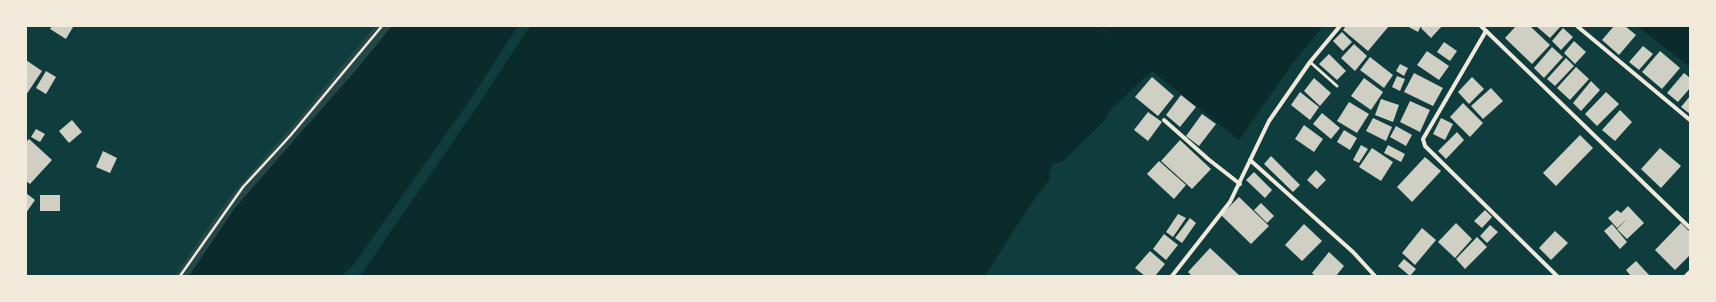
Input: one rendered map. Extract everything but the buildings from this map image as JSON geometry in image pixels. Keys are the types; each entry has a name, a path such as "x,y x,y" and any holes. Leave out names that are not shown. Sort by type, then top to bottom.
{"street":[{"path":"1172,276 1230,202 1240,184 1269,121 1310,62 1340,26"},
{"path":"1481,26 1690,228"},
{"path":"1576,26 1690,120"},
{"path":"1486,31 1423,139 1425,146 1557,276"},
{"path":"1164,120 1208,159 1240,184"},
{"path":"1250,160 1353,252 1375,276"},
{"path":"1686,276 1690,272"}],"lane":[{"path":"1310,62 1337,86"}],"path":[{"path":"180,276 243,187 290,136 382,26"}],"shaded area":[{"path":"375,26 392,26 386,33 386,40 301,132 235,208 189,276 175,276 233,193 295,123"},
{"path":"392,26 518,26 470,100 354,264 342,276 189,276 235,208 356,70"},
{"path":"530,26 1097,26 1120,45 1099,26 1323,26 1293,63 1239,140 1152,71 1111,109 1104,121 1063,161 1053,164 1049,172 1050,179 1032,202 985,276 360,276 477,107"},
{"path":"1637,26 1690,26 1690,67"}]}
